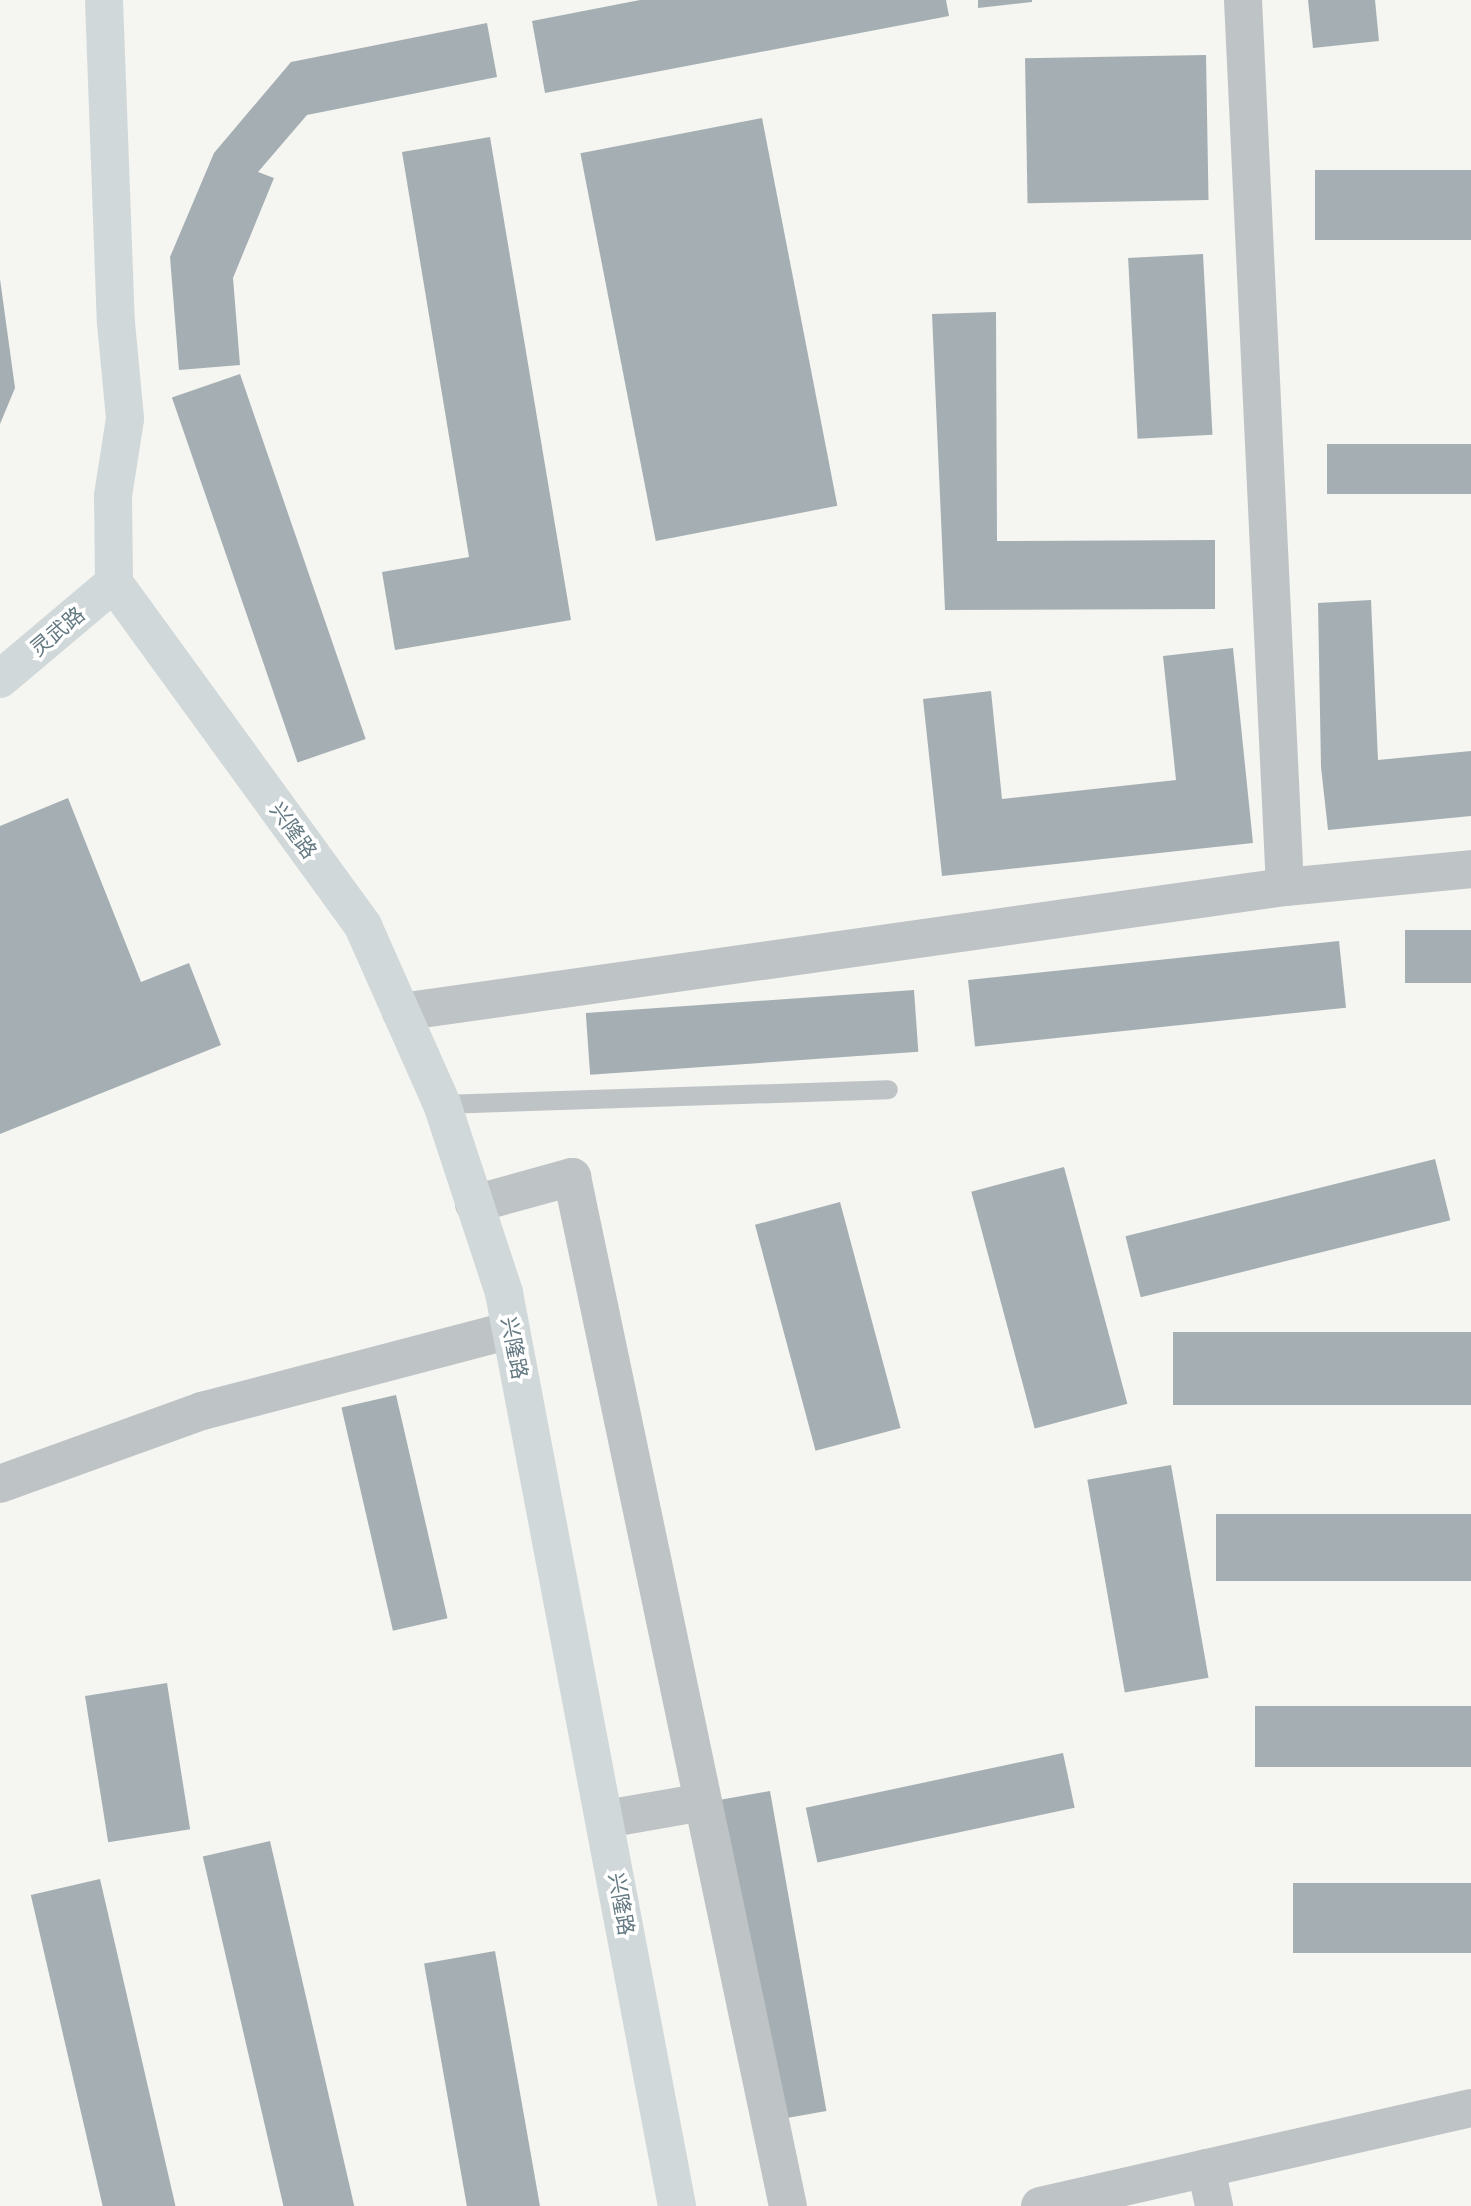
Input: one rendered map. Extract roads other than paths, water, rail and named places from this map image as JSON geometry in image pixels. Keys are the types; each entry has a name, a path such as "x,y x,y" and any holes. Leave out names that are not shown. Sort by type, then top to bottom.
{"main road":[{"path":"104,0 116,323 125,419 113,496 114,583"},
{"name":"灵武路","path":"0,679 114,583"},
{"name":"兴隆路","path":"114,583 363,926 442,1104 511,1330 606,1819 677,2206"}],"street":[{"path":"1242,0 1285,887"},
{"path":"401,1012 1285,887 1471,869"},
{"path":"474,1204 572,1177 788,2206"},
{"path":"0,1484 202,1411 511,1330"},
{"path":"606,1819 703,1802"},
{"path":"1040,2206 1471,2108"},
{"path":"1206,2168 1214,2206"}],"lane":[{"path":"442,1104 888,1089"}]}
